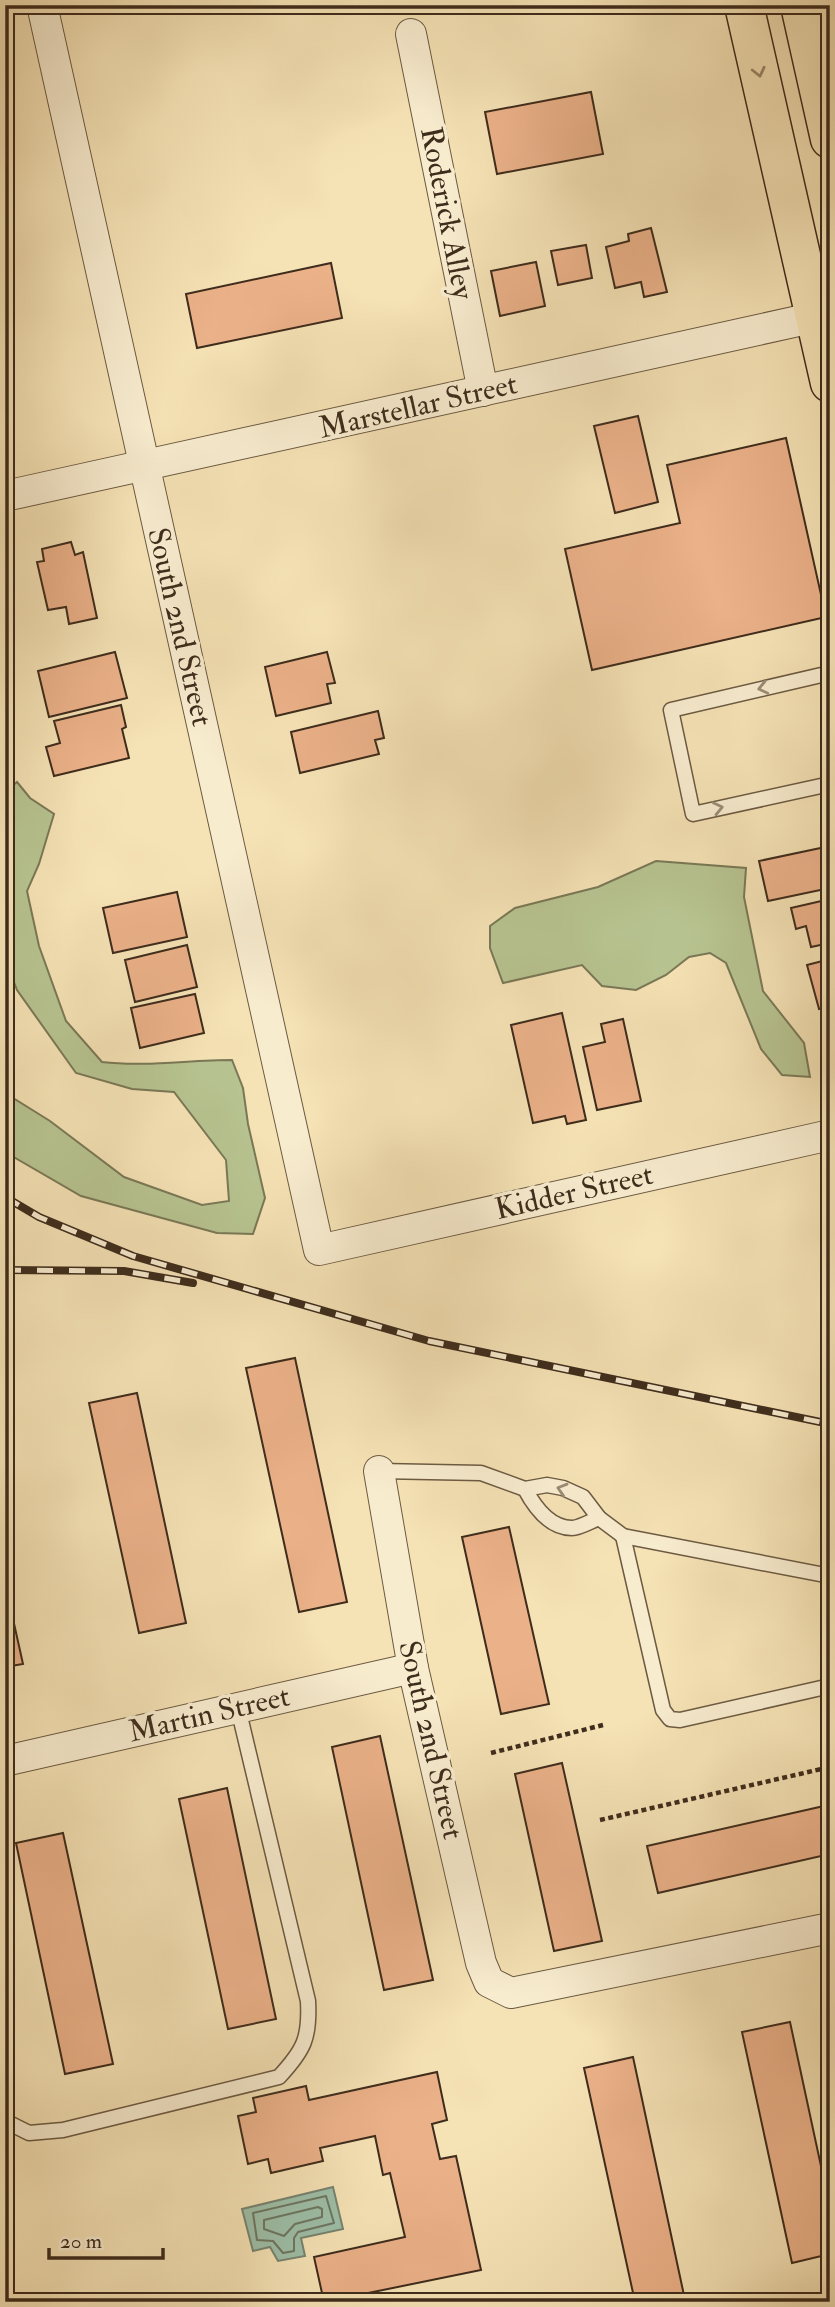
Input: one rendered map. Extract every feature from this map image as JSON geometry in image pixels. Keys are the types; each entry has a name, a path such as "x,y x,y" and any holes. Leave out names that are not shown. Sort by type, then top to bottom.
{"highway":[{"path":"744,5 822,315 830,383"},
{"path":"800,5 822,66 830,139"}],"street":[{"name":"South 2nd Street","path":"42,5 319,1250"},
{"name":"Roderick Alley","path":"411,34 482,391"},
{"name":"Marstellar Street","path":"5,496 822,315"},
{"name":"Kidder Street","path":"319,1250 830,1135"},
{"name":"South 2nd Street","path":"379,1471 413,1668 481,1963 489,1982 511,1993 830,1928"},
{"name":"Martin Street","path":"5,1761 413,1668"}],"lane":[{"path":"830,673 671,710 693,814 830,784"},
{"path":"379,1471 481,1473 526,1489 547,1485 563,1488 583,1497 599,1518 624,1535 830,1576"},
{"path":"526,1489 535,1508 549,1520 571,1528 599,1518"},
{"path":"624,1535 663,1710 670,1719 680,1720 830,1686"},
{"path":"5,2122 29,2133 63,2130 279,2077 299,2056 308,2031 307,2001 238,1708"}],"path":[{"path":"491,1753 603,1725"},
{"path":"600,1820 830,1767"}],"shaded area":[{"path":"17,782 30,798 54,814 39,864 27,891 39,946 66,1021 102,1062 150,1064 232,1060 243,1088 248,1124 265,1198 253,1234 217,1233 81,1196 5,1152 5,1093 50,1121 124,1177 202,1205 229,1201 226,1160 174,1092 132,1089 76,1073 17,990 5,959 5,792"},
{"path":"656,861 746,868 744,897 763,991 804,1043 810,1077 782,1075 761,1049 726,963 710,953 689,957 666,975 636,990 602,986 582,965 503,983 490,948 490,926 515,908 598,887"}],"water":[{"path":"333,2187 343,2229 301,2238 305,2256 278,2261 270,2247 253,2251 242,2209"}],"building":[{"path":"591,92 603,154 497,174 485,112"},
{"path":"651,228 667,292 644,297 641,282 615,288 606,247 629,241 628,234"},
{"path":"586,245 592,278 558,285 551,251"},
{"path":"536,262 545,306 500,316 491,271"},
{"path":"331,263 342,318 197,348 186,294"},
{"path":"638,416 658,502 615,513 594,426"},
{"path":"786,438 826,617 592,670 565,549 680,523 667,465"},
{"path":"71,542 75,555 83,552 97,618 69,624 66,607 48,610 37,562 44,561 42,549"},
{"path":"115,652 127,698 49,717 38,671"},
{"path":"327,652 335,683 327,684 331,703 276,716 265,667"},
{"path":"121,705 126,727 122,729 129,758 54,776 46,747 60,743 54,721"},
{"path":"378,711 384,738 375,740 379,754 300,773 291,732"},
{"path":"830,846 830,888 768,901 759,861"},
{"path":"177,892 187,937 113,953 103,908"},
{"path":"830,899 830,943 811,947 806,926 796,929 791,908"},
{"path":"187,945 197,987 135,1002 125,960"},
{"path":"830,959 830,1006 819,1009 807,965"},
{"path":"195,994 204,1033 140,1048 131,1008"},
{"path":"562,1013 586,1120 567,1124 565,1116 533,1123 511,1025"},
{"path":"623,1019 641,1101 597,1110 583,1047 605,1042 601,1024"},
{"path":"830,1202 830,1229 824,1203"},
{"path":"295,1358 347,1602 299,1612 246,1368"},
{"path":"137,1393 186,1623 139,1633 89,1403"},
{"path":"509,1527 549,1704 501,1714 462,1537"},
{"path":"5,1583 23,1664 5,1667"},
{"path":"380,1736 433,1980 384,1990 332,1747"},
{"path":"562,1763 602,1941 554,1951 515,1774"},
{"path":"227,1788 276,2019 228,2029 179,1799"},
{"path":"824,1806 830,1828 830,1854 658,1893 647,1846"},
{"path":"63,1833 113,2064 65,2074 16,1843"},
{"path":"790,2022 830,2208 830,2254 792,2263 742,2032"},
{"path":"633,2057 685,2300 679,2302 635,2302 584,2068"},
{"path":"437,2072 447,2120 432,2124 440,2159 456,2156 481,2270 324,2302 314,2257 405,2237 390,2173 383,2175 375,2136 320,2148 323,2161 271,2173 268,2159 248,2164 238,2116 256,2112 253,2098 306,2086 309,2100"}],"railway":[{"path":"5,1197 39,1217 133,1256 429,1341 830,1424"},
{"path":"5,1270 124,1271 193,1283"}]}
